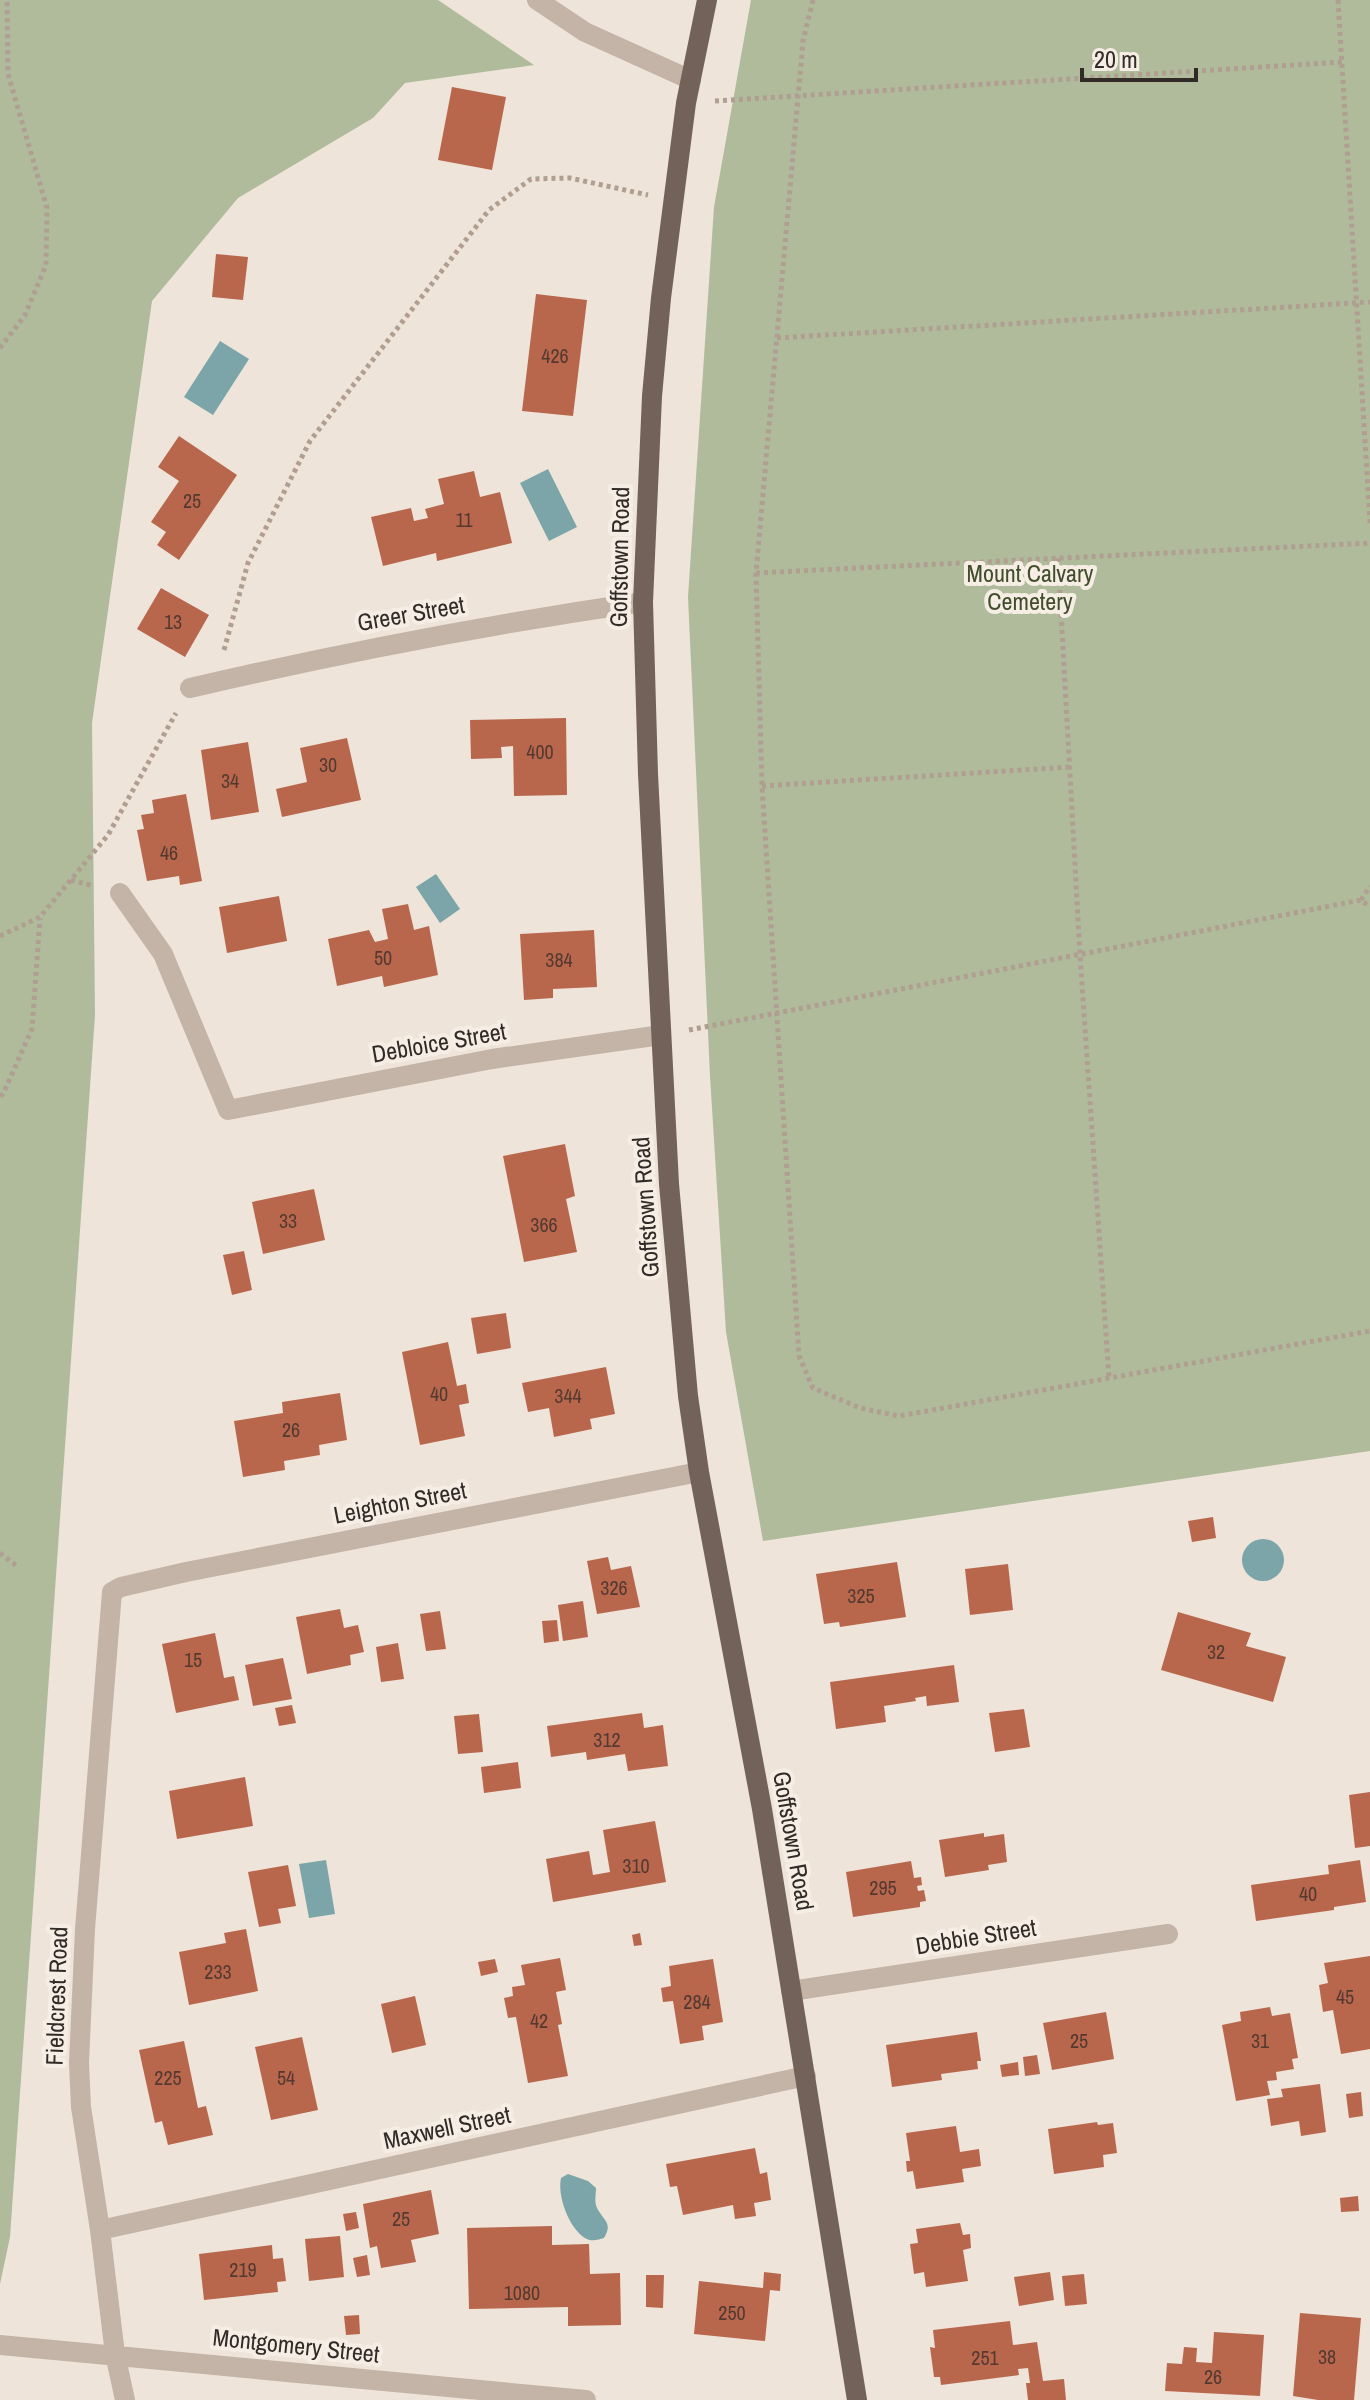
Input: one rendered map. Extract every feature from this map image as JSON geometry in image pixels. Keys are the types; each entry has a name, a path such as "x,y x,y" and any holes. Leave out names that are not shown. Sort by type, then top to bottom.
{"main road":[{"name":"Goffstown Road","path":"707,0 686,103 652,396 643,602 648,774 671,1212 688,1396 699,1472 762,1809 857,2400"}],"street":[{"path":"537,0 585,32 691,80"},
{"name":"Greer Street","path":"190,688 352,651 535,617 643,602"},
{"name":"Debloice Street","path":"120,893 163,954 228,1110 492,1059 661,1035"},
{"name":"Leighton Street","path":"112,1592 121,1587 186,1572 699,1472"},
{"name":"Fieldcrest Road","path":"112,1592 85,1929 79,2063 81,2107 115,2354 125,2400"},
{"name":"Debbie Street","path":"791,1991 1168,1934"},
{"name":"Maxwell Street","path":"100,2230 806,2076"},
{"name":"Montgomery Street","path":"0,2345 586,2400"}],"path":[{"path":"0,348 25,315 46,265 47,208 8,74 7,0"},
{"path":"813,0 803,41 756,573 762,786 799,1356 813,1388 860,1408 899,1416 1370,1331"},
{"path":"1338,0 1370,523"},
{"path":"686,103 1342,62"},
{"path":"215,682 248,563 310,441 489,210 531,179 570,178 673,201"},
{"path":"777,338 1370,302"},
{"path":"756,573 1370,543"},
{"path":"1058,558 1080,955 1109,1378"},
{"path":"0,936 40,917 108,835 190,688"},
{"path":"762,786 1070,767"},
{"path":"661,1035 1361,900 1370,886"},
{"path":"1361,900 1370,907"},
{"path":"0,1096 32,1029 40,917"},
{"path":"0,1553 18,1567"}],"green space":[{"path":"0,0 438,0 534,65 405,83 373,118 238,198 152,301 92,723 95,1015 10,2237 0,2284"},
{"name":"Mount Calvary Cemetery","path":"751,0 1370,0 1370,1451 763,1541 726,1332 710,1076 688,597 714,207"}],"water":[{"path":"220,341 249,359 213,415 184,397"},
{"path":"548,469 577,527 549,541 520,483"},
{"path":"436,874 460,909 440,923 416,887"},
{"path":"1263,1539 1278,1545 1284,1560 1278,1575 1263,1581 1248,1575 1242,1560 1248,1545"},
{"path":"326,1860 335,1914 309,1918 299,1864"},
{"path":"568,2174 588,2181 596,2188 596,2206 608,2225 604,2238 585,2238 569,2219 560,2185 561,2178"}],"building":[{"path":"452,87 506,97 492,170 438,160"},
{"path":"216,254 248,257 243,300 212,297"},
{"path":"536,294 587,300 573,416 522,411"},
{"path":"179,436 237,475 179,560 157,545 166,532 151,522 179,481 158,467"},
{"path":"474,471 480,497 500,492 512,543 437,561 436,553 383,566 371,517 411,508 414,521 428,518 425,509 444,504 438,479"},
{"path":"161,588 209,615 185,657 137,629"},
{"path":"566,718 567,795 514,796 513,746 501,747 502,758 471,759 470,720"},
{"path":"347,738 361,800 282,817 276,789 307,782 300,748"},
{"path":"248,742 259,812 211,820 201,750"},
{"path":"186,794 202,881 180,885 179,876 147,881 137,830 144,829 141,815 154,813 152,800"},
{"path":"279,896 287,941 227,953 219,907"},
{"path":"408,904 414,930 429,926 438,975 384,987 382,976 337,986 328,939 369,930 375,942 388,939 382,909"},
{"path":"594,930 597,987 553,989 553,998 524,1000 520,934"},
{"path":"565,1144 575,1196 566,1199 577,1252 524,1262 503,1156"},
{"path":"314,1189 325,1240 263,1254 252,1202"},
{"path":"244,1251 252,1290 232,1295 223,1255"},
{"path":"506,1313 511,1348 477,1354 471,1318"},
{"path":"448,1342 457,1386 466,1384 469,1403 459,1405 465,1436 420,1445 402,1352"},
{"path":"606,1367 615,1414 590,1419 592,1429 554,1437 549,1408 528,1412 522,1383"},
{"path":"340,1393 347,1440 319,1445 320,1455 284,1461 285,1470 243,1477 234,1421 283,1413 282,1402"},
{"path":"1213,1517 1216,1538 1192,1542 1188,1521"},
{"path":"608,1557 611,1570 631,1566 640,1607 597,1614 587,1561"},
{"path":"897,1562 906,1617 840,1627 839,1622 824,1624 816,1574"},
{"path":"1008,1564 1013,1610 970,1615 965,1569"},
{"path":"583,1601 588,1637 563,1641 558,1605"},
{"path":"340,1609 344,1628 358,1625 364,1652 350,1655 351,1665 307,1674 296,1617"},
{"path":"440,1611 446,1649 426,1651 420,1614"},
{"path":"1178,1612 1251,1633 1246,1646 1286,1657 1273,1702 1161,1670"},
{"path":"557,1620 559,1641 544,1643 542,1621"},
{"path":"215,1633 224,1678 234,1676 239,1700 176,1713 162,1644"},
{"path":"398,1643 404,1679 381,1682 376,1647"},
{"path":"283,1658 292,1699 253,1706 245,1665"},
{"path":"954,1665 959,1702 927,1706 926,1696 915,1698 916,1701 884,1706 886,1722 836,1729 830,1682"},
{"path":"292,1705 296,1723 279,1726 275,1708"},
{"path":"1024,1709 1030,1747 995,1752 989,1713"},
{"path":"642,1713 644,1728 663,1725 668,1766 628,1771 625,1754 587,1760 586,1752 551,1757 547,1726"},
{"path":"479,1714 483,1752 458,1754 454,1716"},
{"path":"518,1762 521,1788 484,1793 481,1767"},
{"path":"245,1777 253,1826 177,1839 169,1791"},
{"path":"1370,1792 1370,1846 1355,1848 1349,1795"},
{"path":"655,1821 666,1882 553,1902 546,1859 589,1851 593,1875 610,1872 603,1830"},
{"path":"984,1833 984,1837 1004,1834 1007,1862 988,1865 989,1870 945,1877 939,1840"},
{"path":"1360,1860 1366,1902 1334,1907 1334,1910 1256,1921 1251,1885 1329,1874 1328,1865"},
{"path":"911,1861 914,1878 921,1877 922,1885 917,1886 918,1891 924,1890 926,1901 920,1902 920,1907 853,1917 846,1872"},
{"path":"288,1865 296,1906 278,1909 281,1923 259,1927 248,1872"},
{"path":"246,1929 258,1991 189,2005 179,1952 226,1943 224,1933"},
{"path":"640,1933 642,1945 634,1946 632,1935"},
{"path":"1370,1956 1370,2049 1341,2054 1333,2010 1323,2012 1319,1985 1328,1983 1324,1963"},
{"path":"560,1958 566,1990 556,1992 562,2024 558,2025 568,2076 528,2083 516,2017 508,2018 504,1998 513,1996 512,1987 525,1985 521,1965"},
{"path":"495,1959 498,1972 481,1976 478,1962"},
{"path":"713,1959 723,2022 702,2026 704,2040 680,2044 673,2001 663,2002 661,1988 671,1986 669,1966"},
{"path":"415,1996 426,2045 392,2053 381,2004"},
{"path":"1270,2007 1272,2016 1290,2013 1298,2058 1292,2059 1294,2069 1276,2072 1277,2080 1267,2081 1270,2095 1236,2101 1222,2025 1241,2021 1240,2012"},
{"path":"1106,2012 1114,2059 1052,2070 1043,2023"},
{"path":"977,2032 981,2061 977,2061 978,2069 941,2074 942,2080 892,2087 886,2045"},
{"path":"302,2037 318,2110 271,2120 255,2047"},
{"path":"184,2041 198,2108 206,2106 213,2135 168,2145 162,2121 155,2123 139,2050"},
{"path":"1037,2055 1040,2074 1025,2076 1023,2057"},
{"path":"1018,2062 1019,2075 1002,2077 1000,2065"},
{"path":"1320,2084 1326,2132 1301,2136 1299,2121 1271,2126 1267,2099 1283,2097 1281,2089"},
{"path":"1361,2092 1363,2116 1349,2118 1346,2094"},
{"path":"1097,2122 1098,2125 1113,2123 1117,2153 1103,2155 1104,2167 1054,2174 1048,2129"},
{"path":"956,2126 960,2152 979,2149 981,2166 962,2169 964,2182 916,2189 913,2171 907,2172 906,2161 910,2161 906,2133"},
{"path":"755,2148 760,2174 767,2172 771,2200 754,2203 756,2216 735,2219 733,2205 683,2215 677,2186 670,2187 666,2164"},
{"path":"431,2190 439,2234 411,2240 416,2262 381,2268 377,2246 370,2248 363,2204"},
{"path":"1358,2196 1359,2211 1341,2212 1340,2198"},
{"path":"356,2212 359,2228 346,2231 343,2214"},
{"path":"960,2223 963,2235 970,2234 971,2248 963,2250 968,2281 926,2287 924,2272 914,2274 910,2244 918,2243 916,2229"},
{"path":"552,2226 552,2245 589,2244 590,2274 620,2273 621,2325 568,2326 568,2307 469,2309 467,2228"},
{"path":"340,2236 344,2277 309,2281 305,2239"},
{"path":"272,2245 273,2259 283,2258 286,2281 277,2282 278,2292 204,2300 199,2254"},
{"path":"367,2255 370,2275 357,2277 353,2258"},
{"path":"764,2272 781,2274 780,2291 770,2290 765,2341 694,2334 699,2281 763,2288"},
{"path":"1050,2272 1054,2300 1019,2306 1014,2277"},
{"path":"1084,2274 1087,2304 1065,2306 1062,2276"},
{"path":"646,2275 664,2275 663,2308 646,2307"},
{"path":"1300,2313 1361,2318 1354,2400 1293,2396"},
{"path":"359,2315 360,2334 346,2335 344,2316"},
{"path":"1010,2321 1013,2345 1037,2342 1043,2381 1064,2379 1066,2400 1028,2400 1028,2368 1018,2369 1019,2375 941,2385 940,2377 934,2377 930,2347 935,2348 933,2330"},
{"path":"1214,2332 1264,2335 1260,2396 1165,2391 1167,2363 1182,2364 1184,2347 1197,2348 1196,2362 1212,2363"}]}
